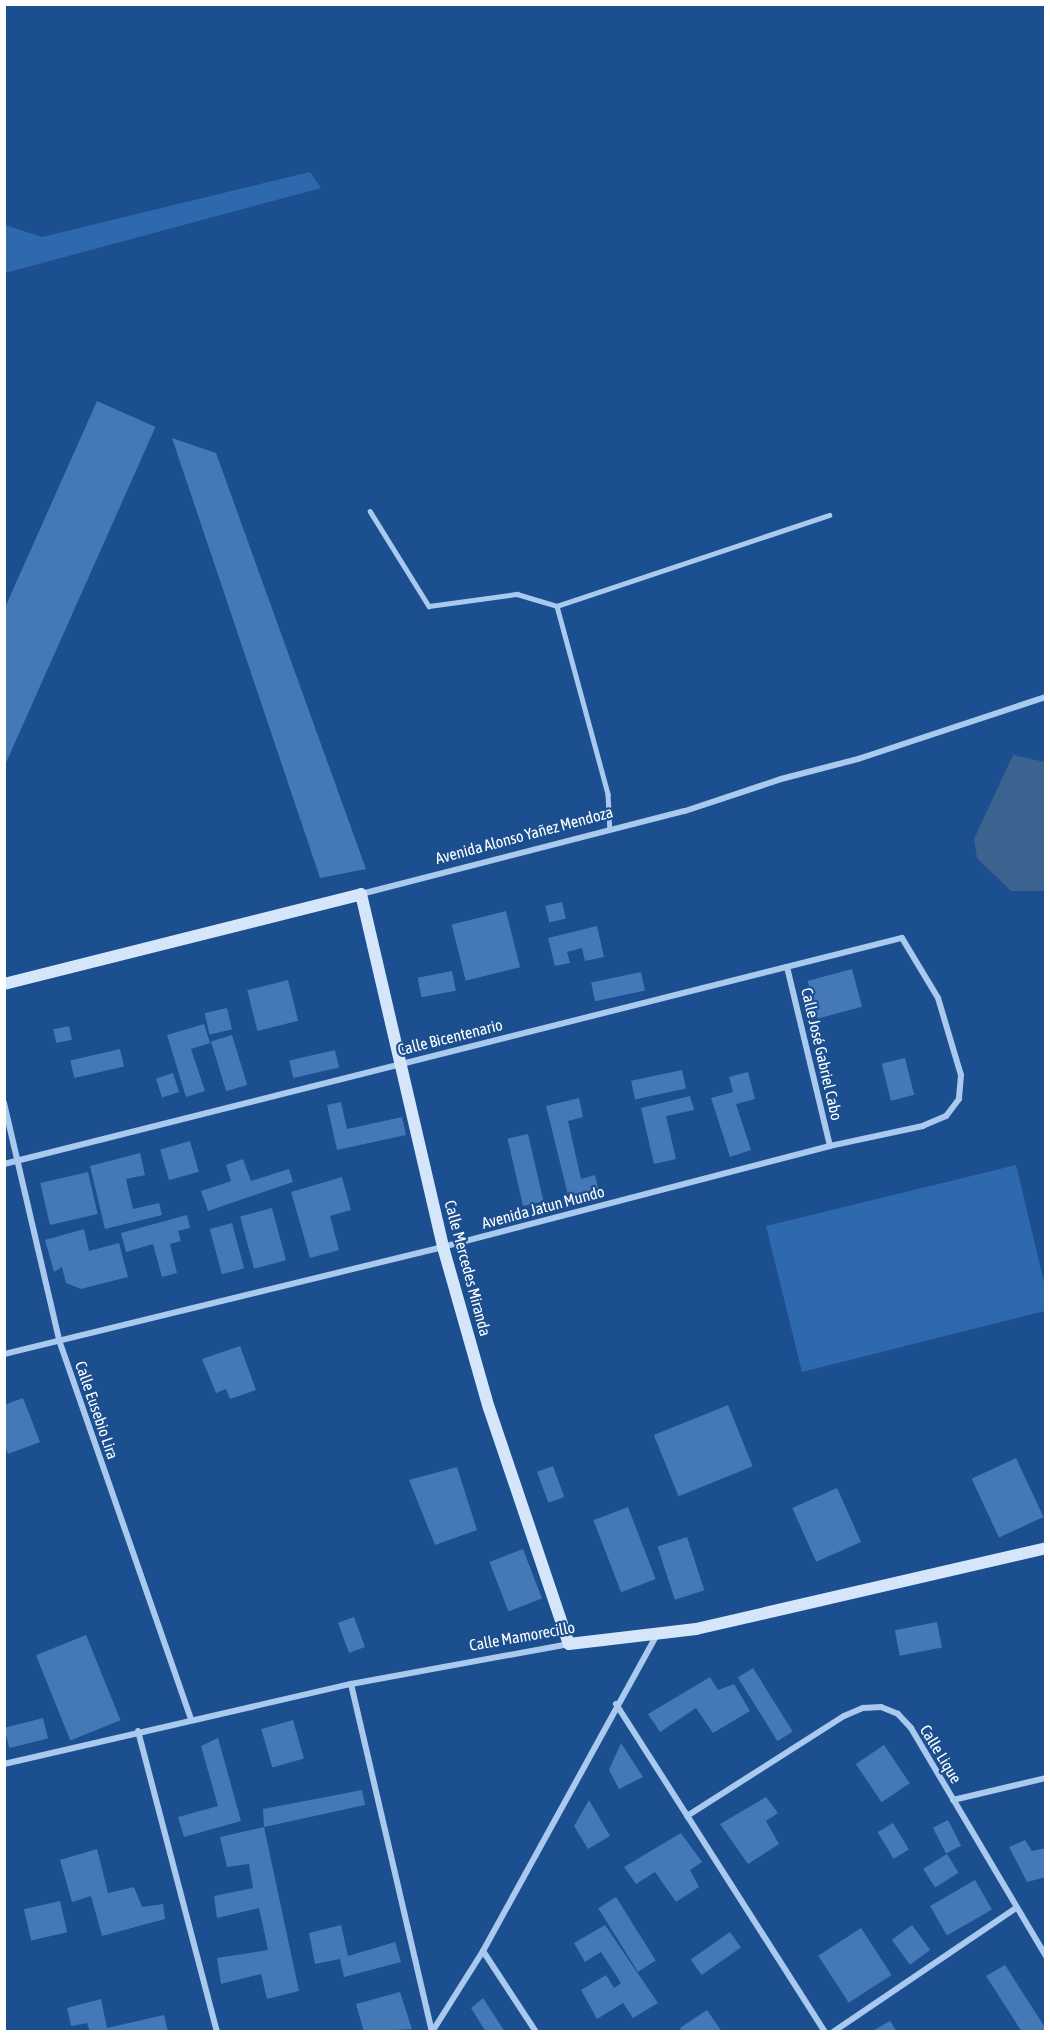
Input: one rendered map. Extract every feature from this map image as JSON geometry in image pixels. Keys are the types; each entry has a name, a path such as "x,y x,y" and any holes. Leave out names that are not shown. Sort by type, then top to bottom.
{"street":[{"name":"Avenida Alonso Yañez Mendoza","path":"4,984 685,811 781,779 858,759 1046,697"},
{"name":"Calle Mercedes Miranda","path":"361,894 443,1247 489,1408 569,1644"},
{"name":"Calle Bicentenario","path":"4,1164 902,938 938,998 955,1050 961,1075 959,1099 946,1116"},
{"name":"Calle José Gabriel Cabo","path":"787,967 830,1146"},
{"name":"Calle Eusebio Lira","path":"4,1103 59,1340 191,1719"},
{"name":"Avenida Jatun Mundo","path":"4,1354 443,1247 830,1146 923,1126 946,1116"},
{"name":"Calle Mamorecillo","path":"4,1764 138,1731 351,1684 569,1644 696,1629 1046,1548"},
{"path":"432,2031 483,1951 616,1704 657,1635"},
{"path":"351,1684 432,2031"},
{"path":"616,1704 825,2031"},
{"name":"Calle Lique","path":"687,1816 844,1716 862,1708 881,1707 898,1714 910,1728 1046,1956"},
{"path":"138,1731 217,2031"},
{"path":"953,1800 1046,1778"},
{"path":"833,2031 1016,1908"},
{"path":"483,1951 536,2031"}],"lane":[{"path":"370,511 429,606 517,594 557,606 829,515"},
{"path":"557,606 609,794 610,829"}],"shaded area":[{"path":"310,172 321,188 5,273 5,225 42,237"},
{"path":"1013,755 1045,762 1045,891 1011,891 977,858 974,839"},
{"path":"1016,1165 1045,1286 1045,1311 802,1372 766,1226"}],"building":[{"path":"97,401 155,427 4,767 4,610"},
{"path":"172,438 216,453 366,869 320,878"},
{"path":"562,902 566,919 549,922 545,906"},
{"path":"506,911 520,967 466,981 452,925"},
{"path":"597,926 604,957 585,961 582,948 567,952 570,963 555,966 548,938"},
{"path":"852,969 862,1007 818,1019 808,981"},
{"path":"452,971 456,991 421,997 418,978"},
{"path":"641,972 645,991 595,1001 591,983"},
{"path":"288,980 298,1021 257,1031 247,990"},
{"path":"227,1008 232,1029 210,1035 205,1013"},
{"path":"204,1024 210,1043 191,1049 205,1091 186,1097 167,1035"},
{"path":"69,1026 72,1040 56,1043 53,1029"},
{"path":"232,1035 247,1085 226,1091 211,1041"},
{"path":"120,1049 124,1067 74,1078 70,1060"},
{"path":"335,1050 339,1068 293,1078 289,1061"},
{"path":"905,1058 914,1095 891,1101 882,1064"},
{"path":"682,1070 686,1089 635,1099 631,1081"},
{"path":"748,1072 755,1099 736,1104 751,1150 730,1157 711,1098 733,1092 729,1077"},
{"path":"173,1073 179,1092 162,1098 156,1079"},
{"path":"690,1096 694,1110 666,1116 676,1159 654,1164 641,1108"},
{"path":"579,1098 583,1117 568,1121 581,1179 595,1175 599,1192 569,1199 546,1106"},
{"path":"341,1102 347,1129 402,1117 406,1135 337,1150 327,1105"},
{"path":"528,1134 544,1201 523,1206 508,1139"},
{"path":"190,1141 199,1172 169,1180 160,1150"},
{"path":"140,1153 145,1175 126,1179 133,1209 159,1203 162,1215 105,1229 90,1166"},
{"path":"243,1159 251,1181 289,1169 293,1182 208,1211 201,1191 231,1181 226,1165"},
{"path":"88,1172 98,1214 50,1225 40,1183"},
{"path":"342,1177 351,1210 330,1216 339,1250 310,1258 291,1192"},
{"path":"272,1208 286,1260 254,1269 240,1217"},
{"path":"187,1215 190,1228 178,1231 181,1241 170,1244 177,1273 162,1277 153,1244 126,1252 121,1233"},
{"path":"232,1223 244,1268 222,1274 210,1229"},
{"path":"84,1229 89,1251 119,1243 128,1277 81,1289 66,1283 62,1267 54,1272 45,1240"},
{"path":"240,1346 256,1390 230,1399 226,1389 216,1393 202,1359"},
{"path":"23,1398 40,1442 8,1454 4,1444 4,1405"},
{"path":"728,1405 753,1466 679,1496 654,1435"},
{"path":"1016,1458 1043,1517 999,1538 972,1479"},
{"path":"553,1466 564,1497 548,1503 537,1472"},
{"path":"457,1467 477,1530 435,1545 409,1480"},
{"path":"837,1488 861,1542 816,1562 792,1508"},
{"path":"628,1507 656,1579 621,1592 593,1520"},
{"path":"687,1537 704,1590 675,1600 658,1547"},
{"path":"523,1549 542,1598 508,1611 489,1562"},
{"path":"354,1617 365,1647 349,1653 338,1623"},
{"path":"937,1622 942,1648 900,1656 895,1630"},
{"path":"86,1635 120,1720 70,1741 36,1655"},
{"path":"753,1668 793,1732 777,1741 738,1678"},
{"path":"710,1677 718,1690 734,1684 750,1711 713,1733 696,1708 660,1732 648,1714"},
{"path":"43,1718 48,1738 9,1748 4,1728"},
{"path":"293,1720 304,1758 272,1768 261,1729"},
{"path":"218,1738 241,1821 184,1837 178,1817 218,1806 201,1746"},
{"path":"621,1743 643,1777 619,1789 609,1770"},
{"path":"884,1745 910,1783 882,1802 856,1764"},
{"path":"362,1790 365,1805 264,1827 263,1809"},
{"path":"766,1797 778,1813 766,1821 779,1844 748,1864 720,1824"},
{"path":"589,1800 610,1836 588,1849 574,1826"},
{"path":"948,1820 961,1846 946,1854 933,1828"},
{"path":"893,1823 909,1850 894,1859 878,1832"},
{"path":"264,1827 299,1991 267,1999 261,1974 221,1984 217,1958 268,1950 259,1908 217,1918 214,1896 253,1888 249,1864 227,1867 220,1837"},
{"path":"681,1833 702,1862 690,1870 699,1887 676,1902 655,1872 636,1884 624,1867"},
{"path":"1025,1840 1032,1851 1046,1848 1046,1877 1027,1882 1009,1847"},
{"path":"97,1849 108,1893 134,1887 142,1907 163,1904 165,1919 102,1936 91,1896 72,1902 60,1860"},
{"path":"947,1854 959,1873 935,1887 923,1869"},
{"path":"975,1880 992,1909 947,1935 930,1906"},
{"path":"616,1897 656,1961 638,1972 598,1908"},
{"path":"60,1901 67,1932 31,1941 24,1909"},
{"path":"341,1925 348,1956 395,1942 401,1962 344,1977 340,1959 315,1964 309,1933"},
{"path":"605,1925 658,2003 633,2018 623,2003 597,2019 581,1990 606,1975 614,1988 621,1983 601,1952 585,1962 574,1943"},
{"path":"912,1925 930,1950 910,1965 892,1940"},
{"path":"861,1928 891,1975 849,2003 818,1956"},
{"path":"730,1932 741,1948 702,1975 691,1960"},
{"path":"1005,1965 1046,2032 1022,2032 986,1976"},
{"path":"400,1992 412,2029 364,2032 356,2004"},
{"path":"483,1998 505,2032 486,2032 471,2008"},
{"path":"101,1999 107,2028 164,2015 168,2032 90,2032 87,2023 71,2026 67,2008"},
{"path":"707,2010 722,2032 682,2032 680,2028"},
{"path":"890,2021 897,2032 875,2032 874,2030"}]}
